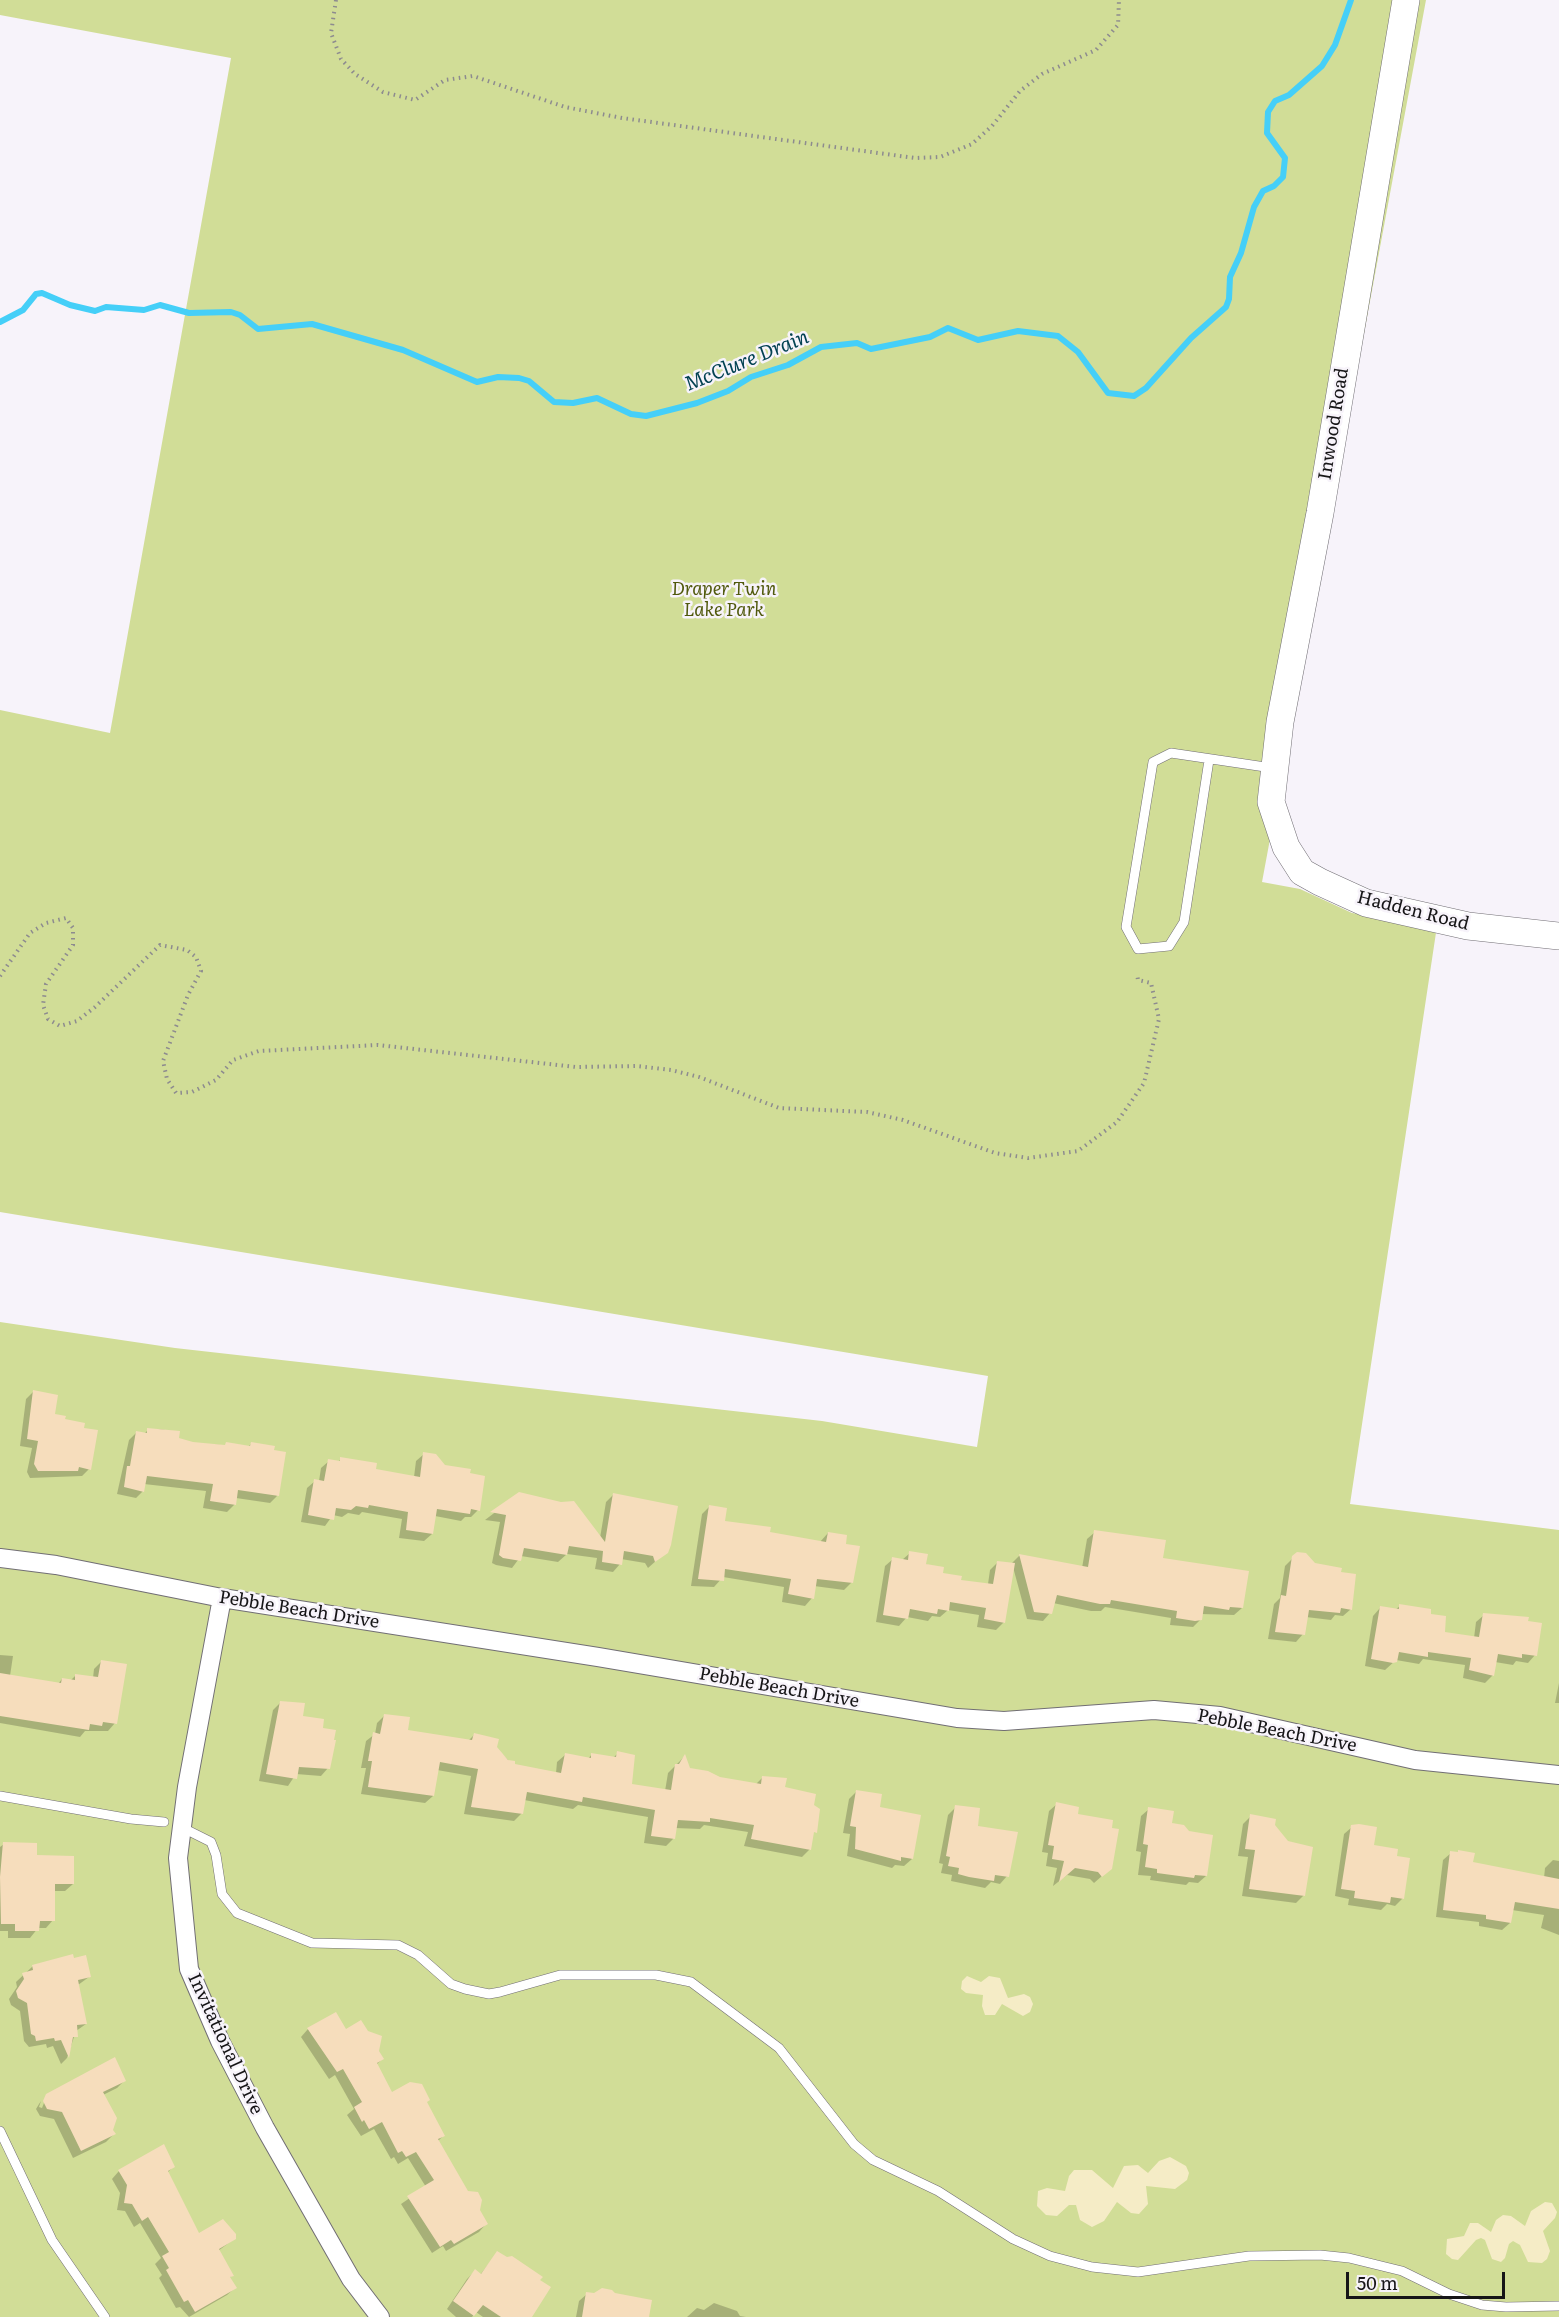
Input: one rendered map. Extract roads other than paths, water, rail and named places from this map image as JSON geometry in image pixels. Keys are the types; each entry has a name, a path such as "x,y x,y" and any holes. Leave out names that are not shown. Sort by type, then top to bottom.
{"street":[{"name":"Inwood Road","path":"1286,847 1271,802 1280,722 1320,513 1406,0"},
{"name":"Hadden Road","path":"1286,847 1302,872 1366,903 1468,926 1559,936"},
{"name":"Pebble Beach Drive","path":"0,1558 56,1565 222,1598 598,1657 957,1718 1004,1721 1154,1710 1220,1716 1415,1760 1559,1775"},
{"name":"Invitational Drive","path":"222,1598 187,1787 178,1858 189,1969 220,2041 266,2128 351,2279 380,2317"}],"lane":[{"path":"1209,760 1184,922 1168,946 1138,949 1126,927 1153,762 1171,753 1274,768"},
{"path":"0,1796 131,1820 164,1822"},
{"path":"187,1830 211,1842 216,1855 222,1894 237,1913 312,1943 398,1945 418,1955 451,1984 489,1994 560,1975 656,1975 691,1982 780,2048 854,2144 873,2160 938,2191 1013,2239 1050,2256 1092,2267 1138,2272 1249,2256 1320,2255 1349,2258 1402,2271 1449,2294 1482,2304 1506,2307 1559,2306"},
{"path":"0,2131 52,2240 105,2317"}],"waterway":[{"name":"McClure Drain","path":"0,322 23,310 36,294 42,293 70,305 95,311 106,307 144,310 160,305 189,313 231,312 240,315 258,329 312,324 403,350 477,382 498,377 519,378 529,381 554,402 573,403 597,398 631,414 646,416 697,403 728,391 751,377 788,365 821,347 857,343 871,349 930,337 948,328 978,340 1018,331 1058,336 1078,352 1108,393 1134,396 1146,388 1191,338 1226,307 1229,299 1230,277 1241,253 1254,207 1263,191 1274,186 1283,177 1285,158 1267,133 1268,112 1275,101 1289,95 1322,66 1335,45 1351,0"}],"park label":[{"name":"Draper Twin Lake Park","path":"724,600"}]}
